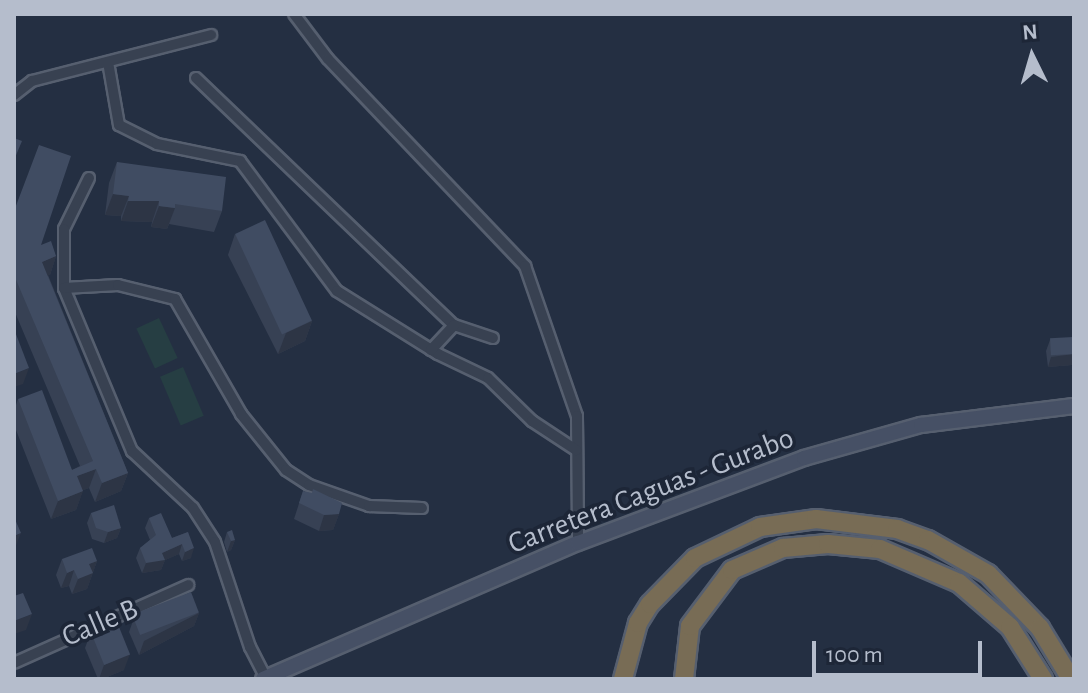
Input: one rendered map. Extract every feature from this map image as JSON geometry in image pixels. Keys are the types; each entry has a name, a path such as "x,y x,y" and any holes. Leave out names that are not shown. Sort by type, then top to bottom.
{"highway":[{"path":"623,679 638,623 659,592 695,558 760,527 832,519 870,522 928,540 988,574 1040,628 1071,679"},
{"path":"684,679 690,626 732,570 783,548 828,544 880,549 959,583 1010,627 1043,679"}],"main road":[{"name":"Carretera Caguas - Gurabo","path":"265,678 578,543 804,458 921,425 1074,406"}],"street":[{"path":"294,14 328,59 525,266 577,416 578,543"},
{"path":"14,95 32,81 211,35"},
{"path":"108,62 119,125 157,144 240,161 337,291 431,350 488,378 532,421 576,450"},
{"path":"196,78 454,325 493,338"},
{"path":"89,178 64,229 64,288 132,451 193,508 215,542 250,647 265,678"},
{"path":"64,288 118,285 175,299 241,414 286,470 309,485 369,506 422,508"},
{"path":"431,350 454,325"},
{"name":"Calle B","path":"14,663 188,585"}],"green space":[{"path":"159,318 178,358 155,368 136,329"},
{"path":"183,367 204,416 181,426 160,377"}],"building":[{"path":"14,138 22,141 14,160"},
{"path":"39,145 71,156 41,245 51,241 56,256 42,262 128,473 102,483 96,469 77,476 83,491 58,501 18,399 42,390 72,470 93,461 14,275 14,211"},
{"path":"117,162 226,177 222,211 175,204 175,208 159,206 159,201 128,201 129,196 113,194"},
{"path":"265,220 312,321 282,335 235,234"},
{"path":"14,329 29,368 14,374"},
{"path":"1073,337 1074,354 1051,355 1050,338"},
{"path":"313,489 342,503 339,514 324,515 299,503 303,491 312,493"},
{"path":"114,505 121,528 108,532 96,528 91,513"},
{"path":"161,513 172,538 188,532 194,548 185,552 182,544 162,553 165,560 146,563 140,548 156,535 149,518"},
{"path":"14,517 21,533 14,536"},
{"path":"232,530 235,540 231,541 227,532"},
{"path":"92,548 97,561 89,564 93,573 78,579 74,570 67,573 62,559"},
{"path":"191,592 199,613 140,635 132,615"},
{"path":"23,593 32,614 14,621 14,596"},
{"path":"117,622 130,654 104,665 91,632"}]}
